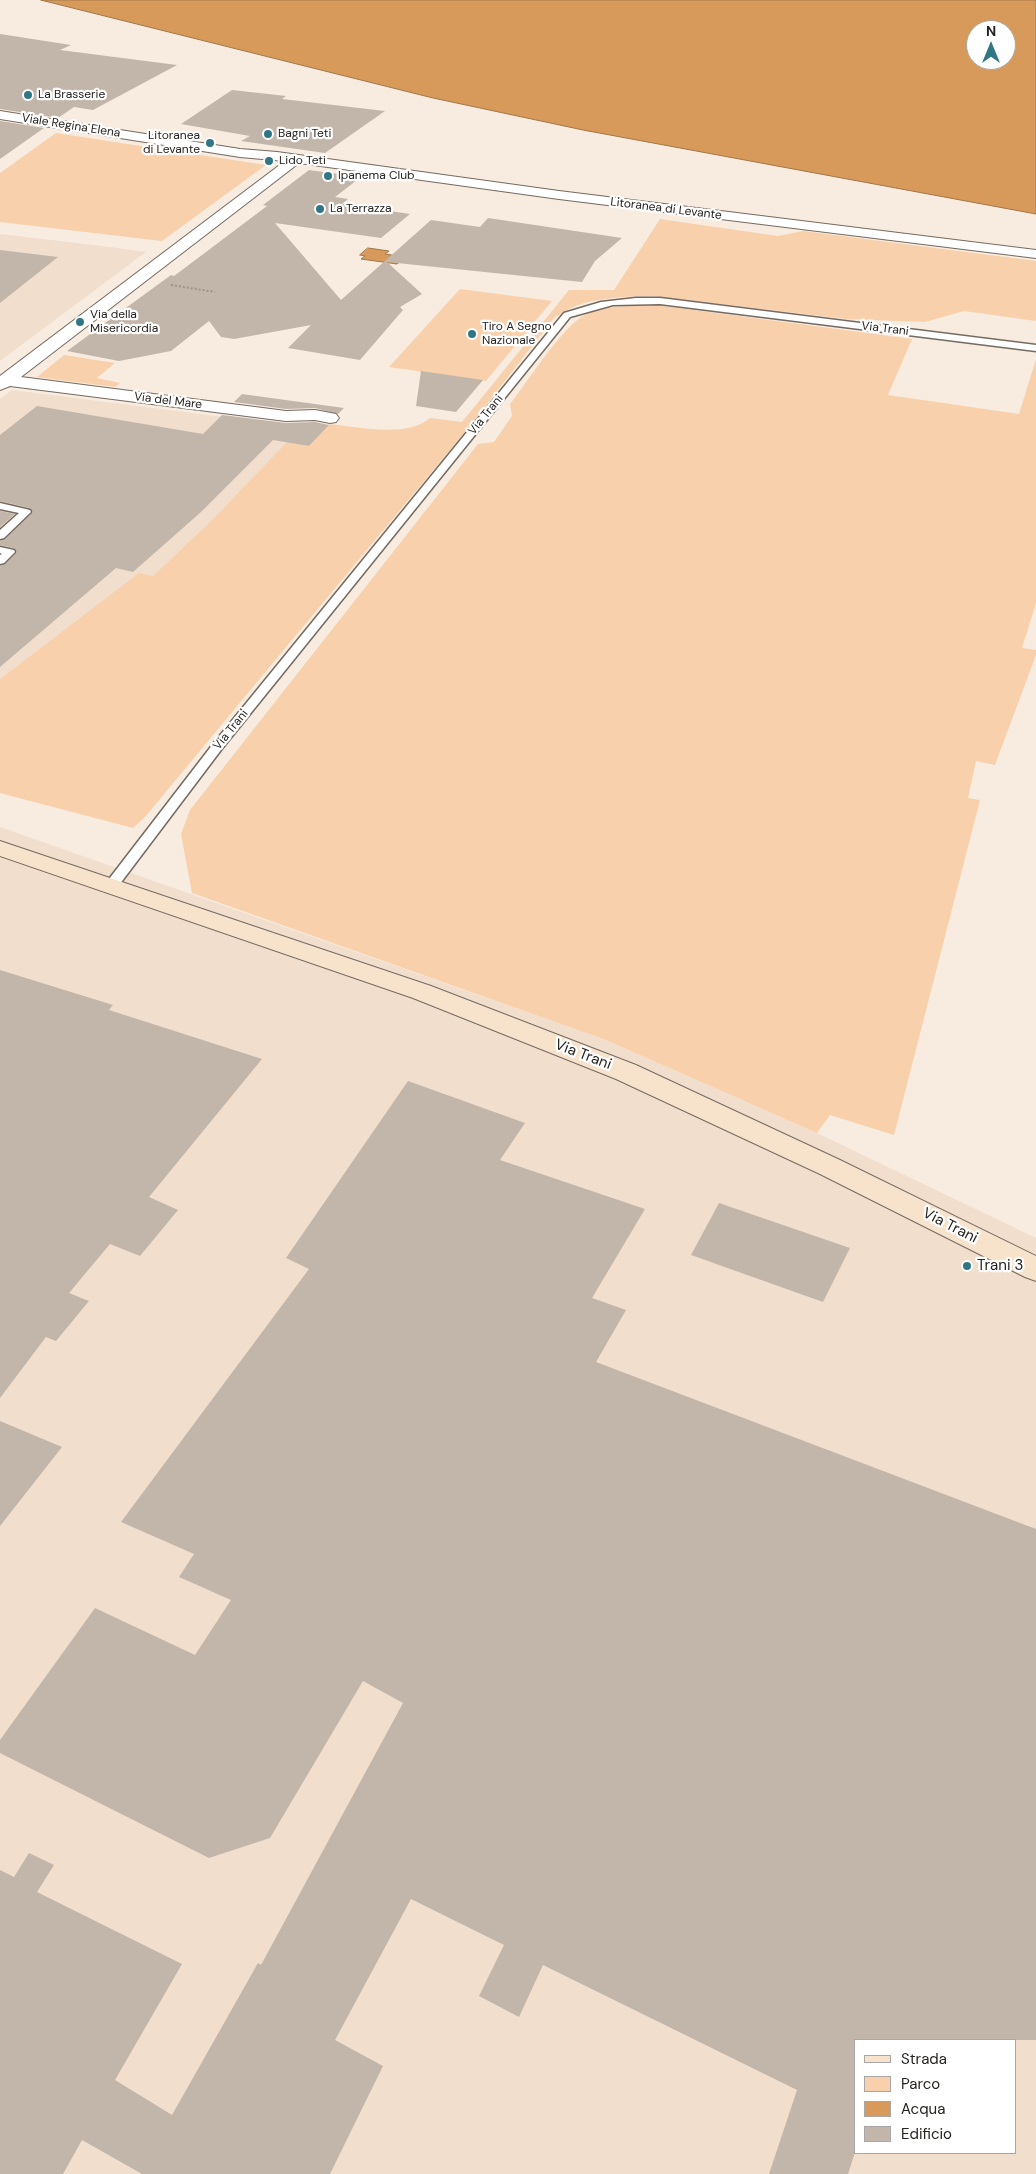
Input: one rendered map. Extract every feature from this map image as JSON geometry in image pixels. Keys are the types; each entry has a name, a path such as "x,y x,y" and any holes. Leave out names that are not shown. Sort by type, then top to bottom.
{"main road":[{"name":"Via Trani","path":"0,848 422,992 626,1072 830,1167 1036,1269"}],"street":[{"name":"Viale Regina Elena","path":"0,110 11,115 240,153 296,159"},
{"name":"Litoranea di Levante","path":"296,159 559,195 1036,254"},
{"path":"3,382 296,159"},
{"name":"Via del Mare","path":"3,382 286,416 315,415 330,418"}],"lane":[{"name":"Via Trani","path":"111,886 217,747 567,315 584,308 621,301 660,301 1036,348"},
{"path":"0,506 26,512 0,536"},
{"path":"0,550 10,552 0,561"}],"path":[{"path":"174,286 215,292"}],"shaded area":[{"path":"0,234 102,246 146,252 0,361"},
{"path":"12,390 302,427 212,520 153,576 139,574 0,679 0,399"},
{"path":"0,827 606,1040 817,1133 1036,1238 1036,2174 0,2174"}],"green space":[{"path":"56,133 266,165 162,241 0,222 0,173"},
{"path":"660,219 778,236 803,231 1036,261 1036,321 964,311 925,322 847,319 652,296 600,300 575,306 553,319 469,427 145,817 133,828 0,793 0,679 139,573 153,576 212,520 287,442 309,446 329,424 381,430 408,428 430,418 462,422 569,290 614,290"},
{"name":"Tiro A Segno Nazionale","path":"460,289 552,301 486,381 389,367"},
{"path":"656,305 912,339 888,395 1019,414 1036,359 1036,603 1022,648 1036,650 1036,655 995,765 976,761 968,798 980,800 894,1135 830,1115 817,1133 606,1040 192,893 181,834 190,810 478,444 494,442 512,416 510,404 564,332 589,313 607,308"},
{"path":"64,355 115,363 97,378 120,383 115,387 37,377"}],"water":[{"path":"41,0 1036,0 1036,214 583,130 433,98"},
{"path":"368,248 389,251 385,254 405,257 397,264 361,259 365,256 360,255"}],"building":[{"path":"0,34 71,45 60,50 177,65 93,110 74,107 58,118 0,109"},
{"path":"232,90 286,96 282,99 385,111 325,153 241,141 250,136 181,124"},
{"path":"0,121 44,128 0,159"},
{"path":"309,170 361,177 335,197 348,199 342,204 410,214 381,238 275,223 341,300 431,220 480,227 488,218 622,238 595,261 582,282 387,262 422,294 400,307 403,310 360,360 288,348 311,325 234,339 221,337 209,321 171,351 119,361 67,351 171,275 174,276 267,206 263,205"},
{"path":"0,250 58,257 0,303"},
{"path":"421,371 483,380 456,412 416,406"},
{"path":"242,394 344,408 338,414 315,408 286,409 234,402"},
{"path":"37,406 203,434 222,415 286,423 315,422 329,425 309,446 273,440 201,512 133,572 116,568 0,667 0,566 5,564 17,552 14,548 0,545 0,541 5,539 33,512 30,508 0,501 0,435"},
{"path":"0,511 15,514 0,527"},
{"path":"0,970 113,1005 109,1010 262,1059 149,1197 178,1210 140,1256 110,1244 69,1293 89,1301 56,1341 46,1337 0,1398"},
{"path":"408,1081 525,1123 500,1160 645,1209 592,1298 626,1310 596,1362 1036,1529 1036,2040 854,2039 854,2154 848,2174 769,2174 797,2090 543,1965 519,2017 479,1996 504,1945 411,1899 335,2040 383,2066 330,2174 142,2174 82,2140 63,2174 0,2174 0,1870 14,1877 29,1853 54,1865 37,1892 182,1964 115,2080 172,2115 258,1963 261,1965 403,1703 363,1681 270,1838 209,1858 0,1753 0,1740 95,1608 195,1655 231,1600 179,1577 194,1554 121,1522 309,1269 286,1258"},
{"path":"719,1203 850,1248 823,1302 691,1255"},
{"path":"0,1421 62,1447 0,1526"}],"place":[{"name":"La Brasserie","path":"28,95"},
{"name":"Bagni Teti","path":"268,134"},
{"name":"Litoranea di Levante","path":"210,143"},
{"name":"Lido Teti","path":"269,161"},
{"name":"Ipanema Club","path":"328,176"},
{"name":"La Terrazza","path":"320,209"},
{"name":"Via della Misericordia","path":"80,322"},
{"name":"Tiro A Segno Nazionale","path":"472,334"},
{"name":"Trani 3","path":"967,1266"}]}
